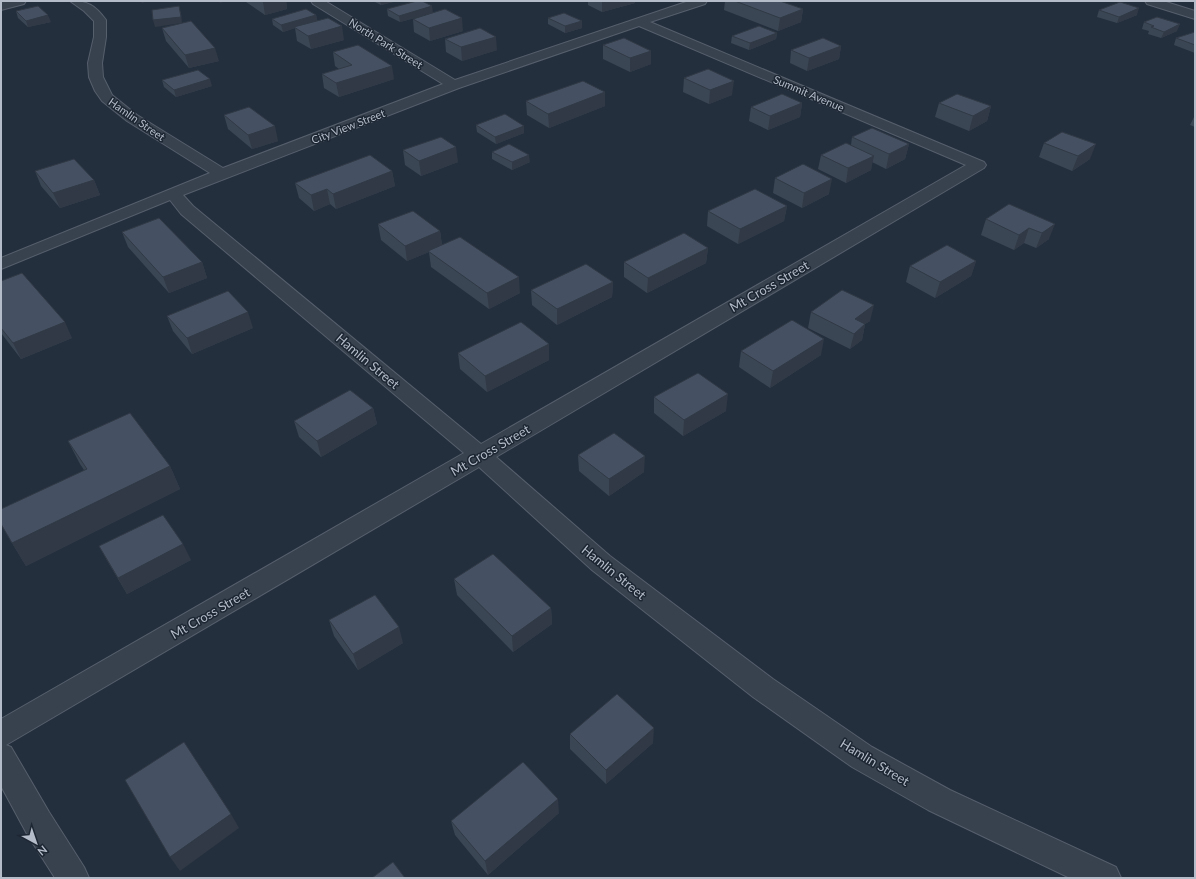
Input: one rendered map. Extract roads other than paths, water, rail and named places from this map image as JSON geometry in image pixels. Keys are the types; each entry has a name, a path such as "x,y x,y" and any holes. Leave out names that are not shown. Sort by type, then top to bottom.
{"street":[{"path":"1,6 20,1"},
{"name":"Hamlin Street","path":"76,1 88,8 100,20 100,37 95,62 96,77 107,98 132,118 222,174"},
{"name":"North Park Street","path":"317,1 454,85"},
{"name":"City View Street","path":"1,264 173,193 454,85 701,1"},
{"path":"1151,1 1195,15"},
{"name":"Summit Avenue","path":"639,22 978,165"},
{"name":"Mt Cross Street","path":"1,734 978,165"},
{"name":"Hamlin Street","path":"173,193 187,210 480,455 601,563 763,688 862,757 939,800 1105,878"},
{"path":"1,757 38,823 73,878"}]}
